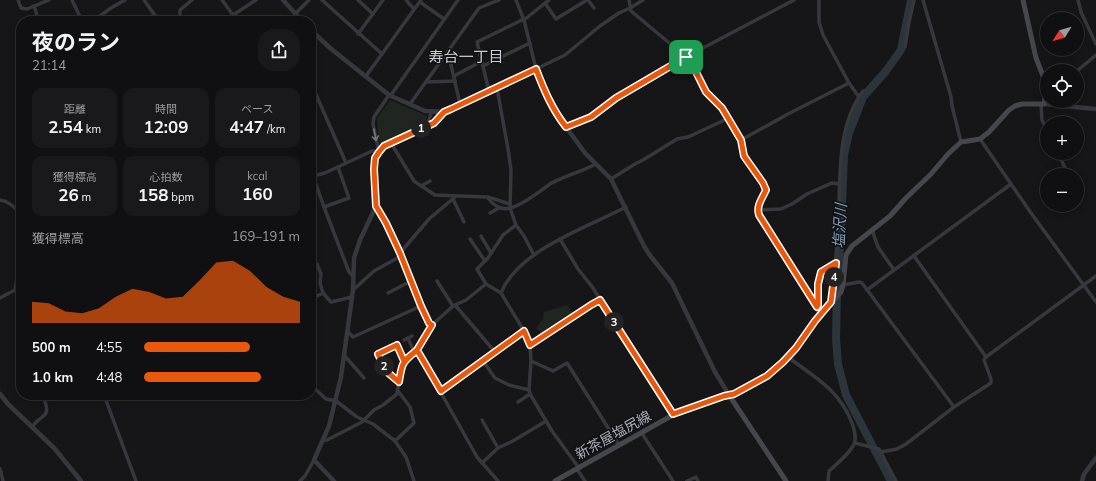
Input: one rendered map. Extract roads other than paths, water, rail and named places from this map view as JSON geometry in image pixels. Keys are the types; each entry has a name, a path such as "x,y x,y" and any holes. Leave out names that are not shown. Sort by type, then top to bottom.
{"main road":[{"path":"1023,0 1036,58 1040,68"},
{"path":"843,285 846,255 852,246 890,216 961,142 980,139 989,132 1012,108 1022,104 1040,104"},
{"name":"新茶屋塩尻線","path":"554,481 673,414 724,396 734,394 767,376 798,346 820,315 840,294 843,285"},
{"path":"729,395 786,481"}],"street":[{"path":"18,0 21,8 27,9 47,0"},
{"path":"72,0 78,16"},
{"path":"100,16 125,0"},
{"path":"144,0 154,15"},
{"path":"180,15 180,10 192,0"},
{"path":"222,0 233,15 256,0"},
{"path":"283,0 295,14 309,0"},
{"path":"322,0 382,54"},
{"path":"358,0 373,14"},
{"path":"358,34 383,0"},
{"path":"406,0 414,9"},
{"path":"379,152 373,124 374,117 458,0"},
{"path":"410,104 479,8 499,0"},
{"path":"516,0 524,19 536,69 548,100 585,153 612,179 649,254 672,283 715,372 729,395"},
{"path":"489,91 477,42 524,19 549,0"},
{"path":"545,3 556,19 588,0 594,8"},
{"path":"629,0 632,11 686,57 694,68 706,92 722,108 741,140 744,156 763,183 766,190 757,210 759,215 817,307 820,315"},
{"path":"432,325 429,323 421,306 386,223 376,206 374,169 375,158 384,146 434,123 444,112 565,55 600,26 619,13 643,0"},
{"path":"566,127 591,117 616,98 686,57 794,0"},
{"path":"819,0 819,22 823,35 849,83 859,97"},
{"path":"905,47 914,0"},
{"path":"923,0 951,97 961,142"},
{"path":"1078,0 1081,12 1096,44"},
{"path":"366,76 421,1 444,19"},
{"path":"34,6 37,16"},
{"path":"316,35 330,48 390,95 425,110 444,112"},
{"path":"454,76 530,42"},
{"path":"448,52 460,104"},
{"path":"1084,65 1096,55"},
{"path":"426,82 455,81"},
{"path":"741,140 849,83"},
{"path":"497,88 508,149 510,170 510,206 516,225 524,236 534,255"},
{"path":"832,302 836,263 841,153 852,111 863,91"},
{"path":"316,95 346,164"},
{"path":"1084,108 1096,109"},
{"path":"427,125 432,111"},
{"path":"612,179 677,139 688,137 728,118"},
{"path":"980,139 1096,302"},
{"path":"391,143 414,181 435,195 454,198 488,197 510,206"},
{"path":"316,174 325,173 372,151 379,152"},
{"path":"490,213 539,193 550,184 596,164"},
{"path":"324,207 349,198 338,167"},
{"path":"421,186 430,182"},
{"path":"757,210 781,209 807,194 832,183 839,184"},
{"path":"867,290 1011,184"},
{"path":"316,186 349,272 353,276"},
{"path":"488,197 497,208 500,208"},
{"path":"454,198 464,222"},
{"path":"353,290 374,271 400,255 429,219 454,198"},
{"path":"0,200 6,200 16,209"},
{"path":"300,481 305,476 314,460 321,441 329,426 336,401 341,377 353,290 356,250 376,206"},
{"path":"501,293 512,276 534,255 560,239 626,207"},
{"path":"516,225 503,235 485,261 477,269 486,284 501,293 524,331 530,345 530,392 552,431 578,468 585,481"},
{"path":"872,230 878,247 894,270"},
{"path":"481,236 491,253"},
{"path":"470,238 485,261"},
{"path":"560,239 673,414"},
{"path":"914,256 986,357"},
{"path":"817,307 818,284 821,272 836,263"},
{"path":"316,264 321,274 320,283 323,293 331,302 352,297"},
{"path":"855,443 880,450 897,449 906,444 954,407 991,383 984,360 986,357 1096,276"},
{"path":"388,293 411,281"},
{"path":"843,285 859,282 862,283 954,407"},
{"path":"0,298 15,290 16,284"},
{"path":"321,441 327,440 365,420 374,410 397,394 401,366 404,361 416,351 432,325 454,305 466,300 486,284"},
{"path":"438,285 495,352"},
{"path":"316,296 323,293"},
{"path":"530,345 600,300"},
{"path":"347,331 353,337 421,306"},
{"path":"441,391 524,331"},
{"path":"408,338 441,391 477,457 498,481"},
{"path":"399,382 386,371 378,354 397,345 404,361"},
{"path":"344,355 361,377"},
{"path":"788,357 827,386 839,398 855,431 855,443 844,457 829,471 828,481"},
{"path":"483,361 495,378 509,385 530,392"},
{"path":"531,361 553,371 567,363 619,445"},
{"path":"316,390 326,399 336,401 357,417 373,424 395,441 406,457 414,481"},
{"path":"395,441 414,423 410,407 398,391"},
{"path":"518,402 530,392"},
{"path":"0,394 54,448 81,481"},
{"path":"32,427 46,415 47,410 44,400"},
{"path":"106,400 136,481"},
{"path":"482,420 498,448"},
{"path":"482,463 498,448 513,441 546,421"},
{"path":"641,432 673,481"},
{"path":"880,450 896,481"},
{"path":"1082,481 1084,474 1096,458"},
{"path":"314,460 334,481"},
{"path":"0,469 3,481"},
{"path":"687,481 696,477 698,481"}],"waterway":[{"name":"塩沢川","path":"891,481 846,395 838,364 836,339 837,290 844,155 849,133 863,97 886,71 901,50 911,0"}],"district":[{"name":"寿台一丁目","path":"466,57"}]}
